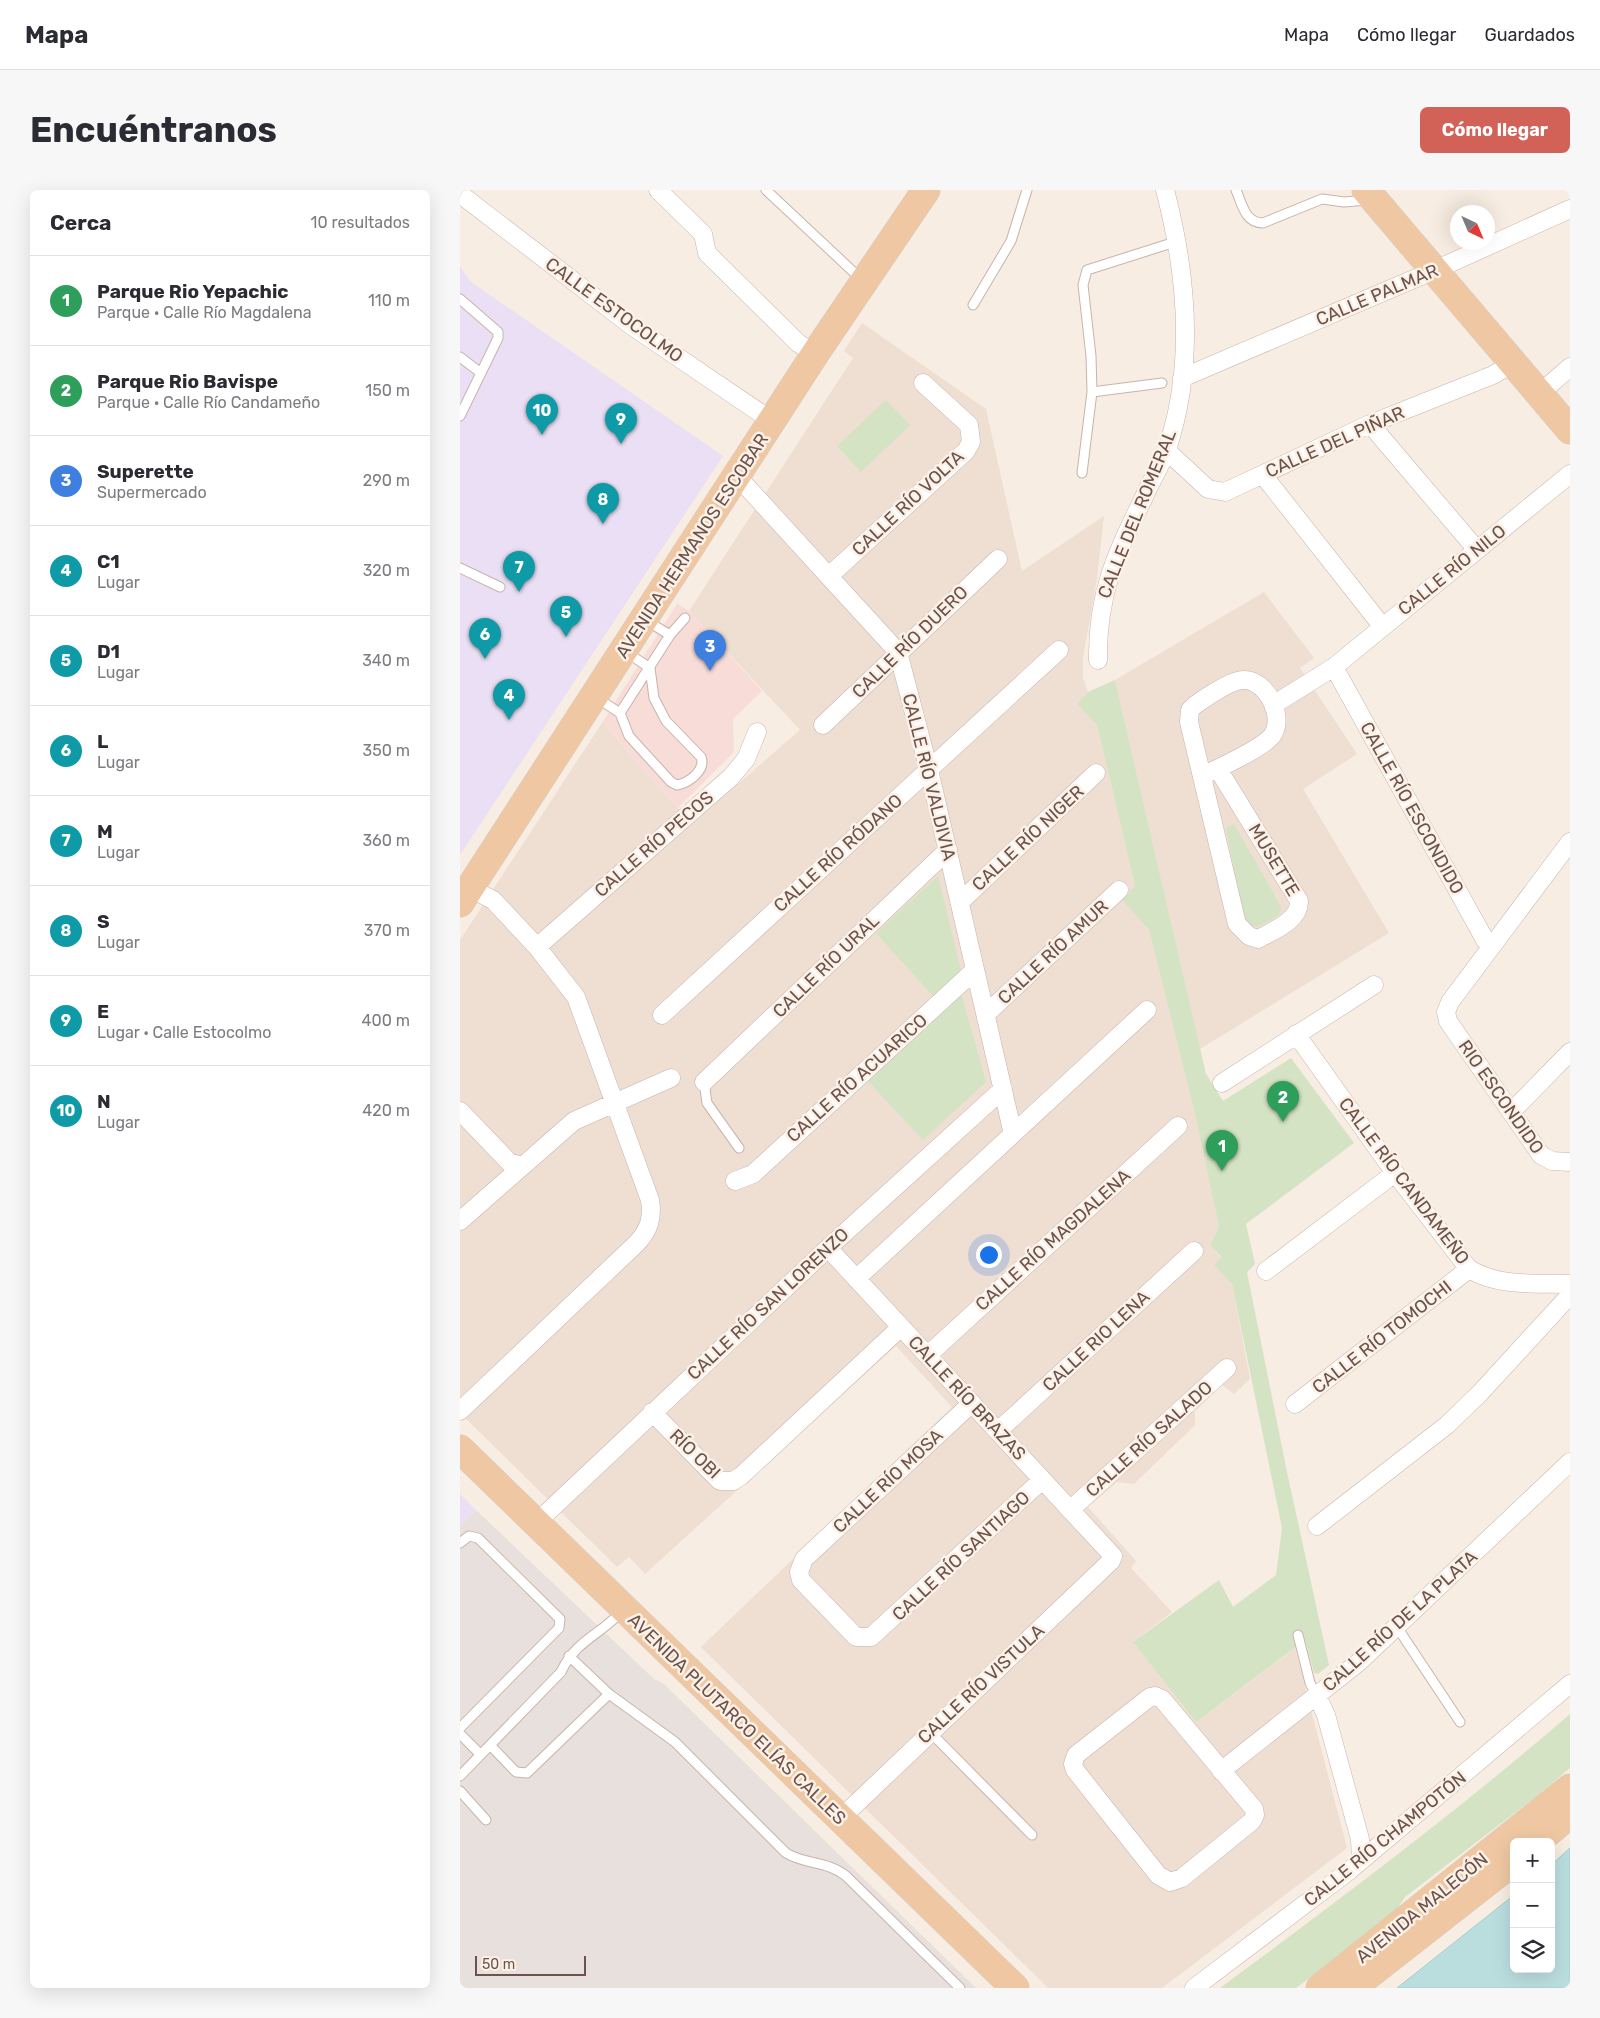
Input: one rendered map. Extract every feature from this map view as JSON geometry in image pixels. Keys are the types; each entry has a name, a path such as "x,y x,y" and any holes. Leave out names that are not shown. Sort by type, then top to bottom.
{"main road":[{"name":"AVENIDA HERMANOS ESCOBAR","path":"465,896 625,651 815,354 926,190"},
{"path":"1369,195 1570,430"},
{"name":"AVENIDA PLUTARCO ELÍAS CALLES","path":"460,1449 1015,1988"},
{"name":"AVENIDA MALECÓN","path":"1320,1988 1570,1788"},
{"path":"1542,1838 1570,1814"},
{"name":"AVENIDA MALECÓN","path":"1352,1988 1510,1864"}],"street":[{"path":"658,190 703,234 707,253 798,343 815,354"},
{"name":"CALLE DEL ROMERAL","path":"1098,660 1097,630 1101,600 1110,573 1166,450 1182,378 1185,328 1184,288 1165,190"},
{"name":"CALLE ESTOCOLMO","path":"460,194 632,326 772,421"},
{"name":"CALLE PALMAR","path":"1182,378 1435,270 1570,209"},
{"name":"CALLE DEL PIÑAR","path":"1166,450 1214,491 1225,492 1370,424 1493,375 1513,363"},
{"path":"1539,394 1570,367"},
{"name":"CALLE RÍO VOLTA","path":"829,576 966,451 971,442 969,425 923,383"},
{"path":"1370,424 1477,550"},
{"name":"CALLE RÍO NILO","path":"1334,667 1570,474"},
{"path":"1263,475 1382,626"},
{"name":"CALLE RÍO VALDIVIA","path":"737,476 898,652 929,770 1014,1134"},
{"name":"CALLE RÍO DUERO","path":"823,725 998,559"},
{"name":"CALLE RÍO RÓDANO","path":"662,1016 1058,650"},
{"path":"1211,772 1270,738 1276,729 1278,719 1273,704 1334,667"},
{"name":"CALLE RÍO ESCONDIDO","path":"1334,667 1485,940 1491,947"},
{"name":"MUSETTE","path":"1211,772 1237,924 1244,932 1258,939 1290,921 1299,907 1299,902 1211,772 1189,722 1190,710 1195,705 1241,679 1253,680 1263,689 1273,704"},
{"name":"CALLE RÍO PECOS","path":"537,948 731,777 746,759 757,732"},
{"name":"CALLE RÍO NIGER","path":"960,902 1096,774"},
{"path":"1491,947 1570,842"},
{"name":"CALLE RÍO URAL","path":"704,1082 948,850"},
{"name":"CALLE RÍO AMUR","path":"986,1014 1119,890"},
{"path":"460,1411 645,1234 650,1224 650,1200 576,997 537,948 493,900 465,896"},
{"name":"RIO ESCONDIDO","path":"1491,947 1450,1002 1446,1012 1448,1021 1541,1155 1552,1161 1570,1162"},
{"name":"CALLE RÍO ACUARICO","path":"736,1180 753,1174 975,970"},
{"path":"1222,1083 1374,985"},
{"path":"856,1279 1147,1010"},
{"name":"CALLE RÍO CANDAMEÑO","path":"1296,1034 1395,1174 1469,1269 1483,1277 1498,1281 1570,1284"},
{"path":"1512,1112 1570,1052"},
{"path":"460,1221 564,1127 614,1101 671,1078"},
{"name":"CALLE RÍO SAN LORENZO","path":"536,1523 828,1248 1003,1088"},
{"path":"460,1111 509,1162 521,1166"},
{"name":"CALLE RÍO MAGDALENA","path":"928,1355 1178,1126"},
{"path":"1266,1271 1395,1174"},
{"name":"CALLE RÍO BRAZAS","path":"828,1248 1105,1548"},
{"name":"CALLE RIO LENA","path":"998,1431 1194,1251"},
{"name":"CALLE RÍO TOMOCHI","path":"1295,1404 1469,1269"},
{"path":"1317,1526 1447,1425 1480,1394 1570,1295"},
{"name":"RÍO OBI","path":"652,1412 720,1481 733,1481 741,1476 901,1327"},
{"name":"CALLE RÍO SALADO","path":"1070,1510 1227,1368"},
{"name":"CALLE RÍO MOSA","path":"879,1631 871,1637 856,1637 801,1580 799,1572 804,1559 972,1403"},
{"name":"CALLE RÍO DE LA PLATA","path":"1221,1771 1317,1696 1397,1627 1570,1462"},
{"name":"CALLE RÍO SANTIAGO","path":"879,1631 1042,1480"},
{"name":"CALLE RÍO VISTULA","path":"840,1819 1111,1561 1113,1556 1105,1548"},
{"name":"CALLE RÍO CHAMPOTÓN","path":"1194,1988 1350,1870 1495,1750 1570,1684"},
{"path":"1155,1696 1162,1699 1221,1771 1254,1808 1255,1814 1252,1822 1182,1878 1170,1882 1158,1874 1074,1770 1073,1764 1076,1755 1150,1697 1155,1696"},
{"path":"1317,1696 1326,1715 1355,1820 1360,1839 1361,1860"}],"lane":[{"path":"766,190 864,282"},
{"path":"973,305 1011,241 1026,190"},
{"path":"1236,190 1248,218 1255,223 1263,223 1322,199 1327,198 1344,202 1369,195"},
{"path":"1082,473 1092,392 1083,285 1087,270 1176,242"},
{"path":"460,300 498,332 498,338 460,416"},
{"path":"460,357 481,373"},
{"path":"1092,392 1162,383"},
{"path":"460,568 500,587"},
{"path":"620,713 670,635 684,618"},
{"path":"644,619 670,635"},
{"path":"595,697 620,713 628,736 671,782 677,785 686,783 701,768 703,762 701,757 666,721 654,698 650,668 625,651"},
{"path":"704,1082 707,1103 739,1148"},
{"path":"460,1543 469,1536 478,1538 560,1619 561,1623 559,1628 460,1728"},
{"path":"460,1776 561,1672 569,1656 581,1642 607,1626 624,1609"},
{"path":"1397,1627 1460,1722"},
{"path":"1298,1636 1310,1683 1317,1696"},
{"path":"569,1656 609,1694 675,1742 786,1853 798,1860 836,1868 846,1876 960,1988"},
{"path":"490,1745 516,1772 527,1773 609,1694"},
{"path":"930,1732 1032,1834"},
{"path":"460,1734 480,1754"},
{"path":"460,1791 486,1820"}],"shaded area":[{"path":"460,266 471,282 723,456 460,855"},
{"path":"862,323 986,409 1022,571 1104,516 1097,579 1083,658 1083,678 1088,692 1077,704 1097,725 1135,886 1122,900 1149,930 1196,1119 1219,1227 1210,1245 1221,1258 1214,1265 1232,1284 1250,1379 1234,1394 1222,1385 1195,1411 1195,1425 1134,1484 1117,1482 1088,1507 1136,1561 1131,1568 1172,1612 1133,1642 1196,1722 1295,1648 1347,1848 1162,1988 1048,1988 701,1647 952,1407 896,1346 645,1574 629,1557 617,1567 460,1413 460,940 602,723 692,824 800,730 689,611 853,358 844,351"},
{"path":"1264,592 1314,658 1300,668 1357,754 1303,789 1389,933 1200,1049 1115,680"},
{"path":"677,604 689,611 762,691 733,719 734,752 678,808 602,723"},
{"path":"460,1494 476,1510 460,1526"},
{"path":"476,1510 654,1679 664,1684 976,1988 460,1988 460,1526"}],"green space":[{"path":"886,400 910,425 861,472 837,446"},
{"path":"1115,680 1206,1074 1223,1101 1291,1058 1354,1143 1246,1224 1255,1264 1247,1272 1287,1472 1329,1665 1318,1674 1314,1673 1305,1640 1196,1722 1133,1642 1219,1580 1233,1607 1276,1575 1282,1528 1232,1284 1214,1265 1221,1257 1210,1245 1219,1227 1196,1119 1149,930 1122,900 1135,886 1097,725 1077,704 1088,692"},
{"path":"1234,824 1281,909 1279,915 1257,927 1246,923 1243,916 1226,827"},
{"path":"938,876 961,971 933,996 876,933"},
{"path":"961,993 986,1082 923,1140 867,1080"},
{"path":"1570,1714 1570,1768 1538,1795 1405,1897 1392,1917 1296,1988 1220,1988 1441,1820"}],"water":[{"path":"1570,1848 1570,1988 1397,1988 1510,1898 1510,1973 1555,1973 1555,1861"}],"place":[{"name":"N","path":"542,435"},
{"name":"E","path":"621,444"},
{"name":"S","path":"603,524"},
{"name":"M","path":"519,592"},
{"name":"D1","path":"566,637"},
{"name":"L","path":"485,659"},
{"name":"Superette","path":"710,671"},
{"name":"C1","path":"509,720"},
{"name":"Parque Rio Bavispe","path":"1283,1122"},
{"name":"Parque Rio Yepachic","path":"1222,1171"}]}
